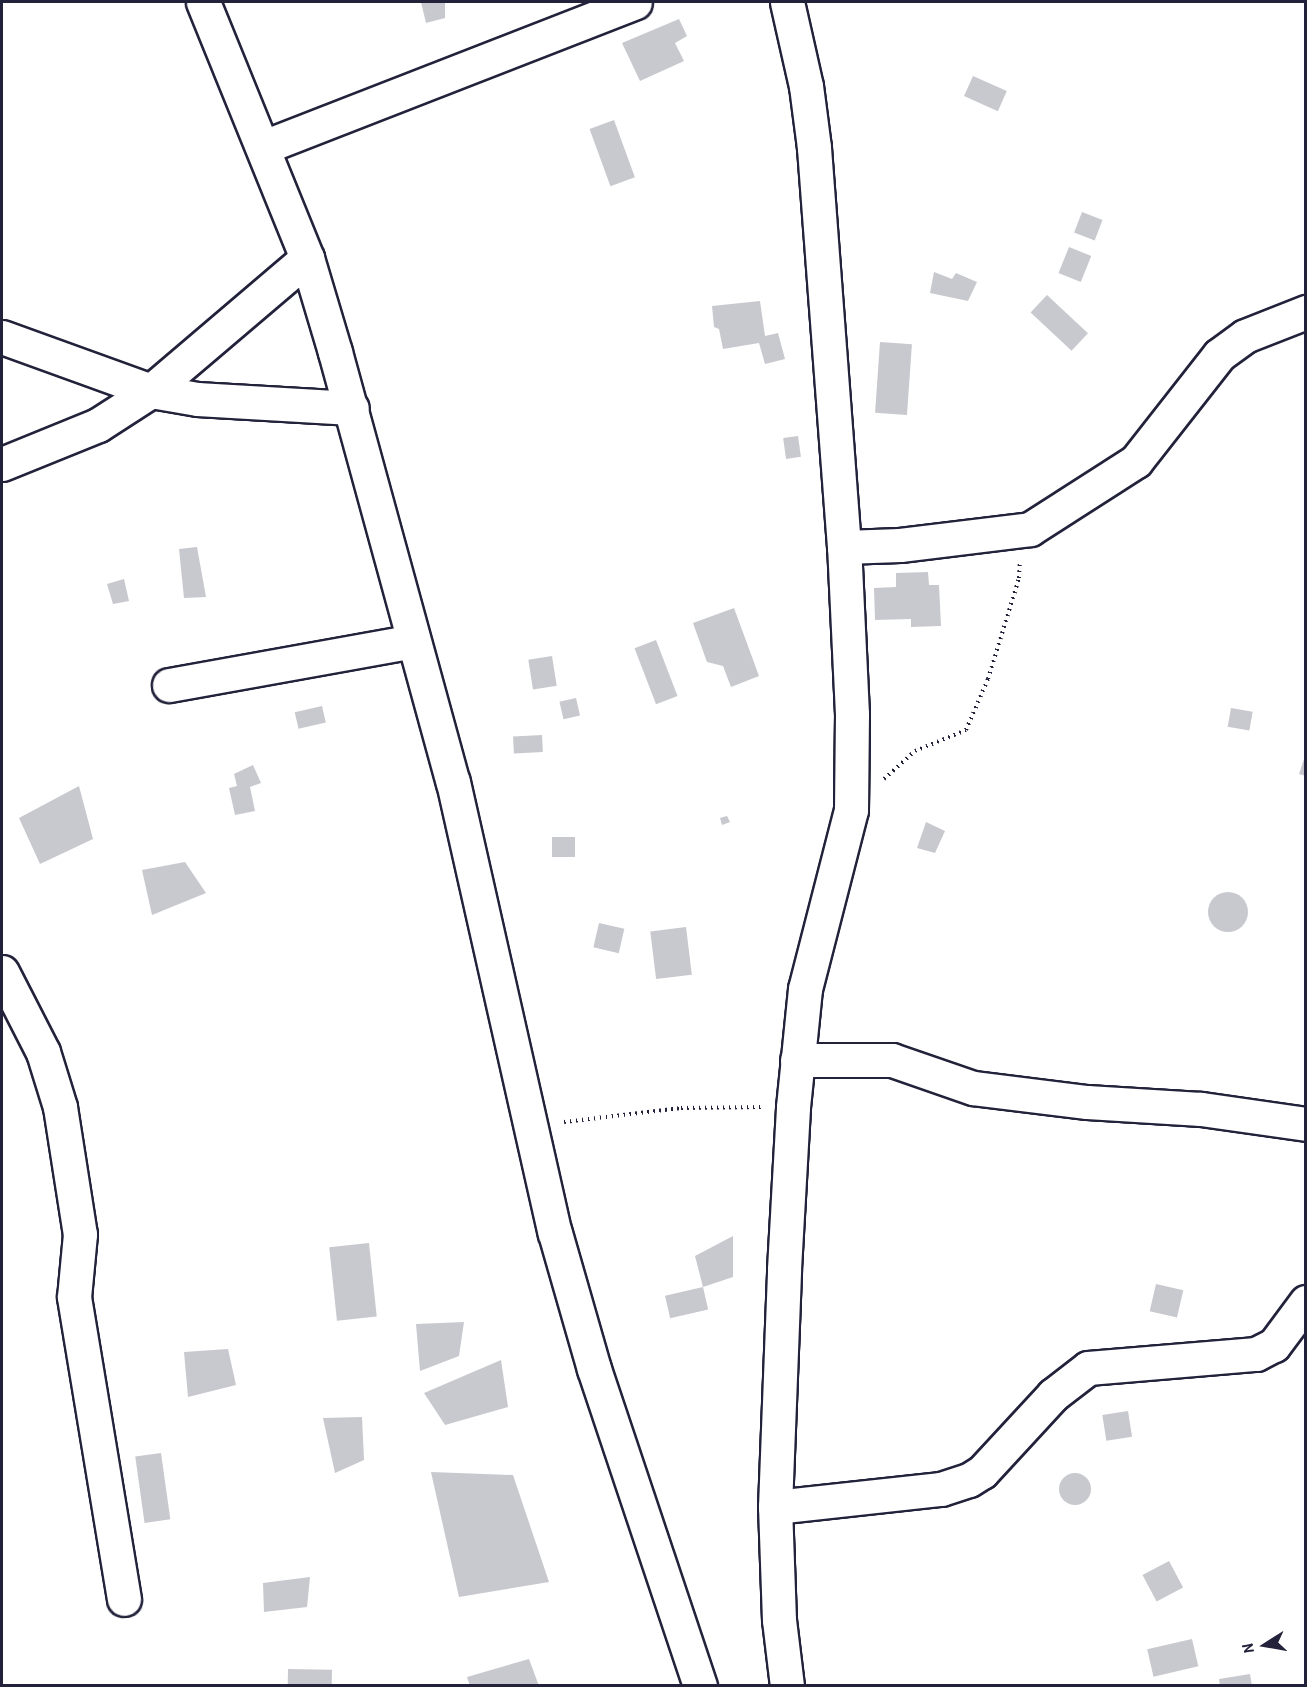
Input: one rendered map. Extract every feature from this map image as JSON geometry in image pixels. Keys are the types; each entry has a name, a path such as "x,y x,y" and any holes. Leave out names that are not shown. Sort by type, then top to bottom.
{"street":[{"path":"203,2 264,147 307,258 352,408 413,641 453,782 555,1233 594,1369 700,1686"},
{"path":"264,147 635,2"},
{"path":"787,2 806,86 814,148 844,547 852,714 851,810 805,989 793,1107 776,1508 777,1586 787,1686"},
{"path":"2,464 98,425 151,391 307,258"},
{"path":"844,547 900,545 1030,529 1136,461 1219,355 1245,336 1305,312"},
{"path":"2,337 90,372 151,391 197,399 352,408"},
{"path":"169,685 413,641"},
{"path":"2,972 44,1052 64,1128 80,1234 74,1297 124,1599"},
{"path":"797,1060 892,1060 973,1088 1087,1102 1201,1109 1305,1124"},
{"path":"776,1508 941,1489 969,1480 982,1472 1053,1395 1088,1368 1256,1354 1274,1345 1305,1302"}],"path":[{"path":"851,810 915,751 966,730 988,679 1030,529"},
{"path":"532,1130 623,1113 793,1107"}],"building":[{"path":"421,2 445,2 445,18 426,23"},
{"path":"679,19 687,36 675,43 684,61 640,81 622,43"},
{"path":"973,76 1007,91 998,111 964,96"},
{"path":"614,120 635,177 610,186 590,129"},
{"path":"1082,212 1103,220 1095,240 1074,233"},
{"path":"1069,247 1091,256 1081,282 1059,273"},
{"path":"934,272 952,279 956,273 977,282 968,301 930,293"},
{"path":"1047,295 1088,333 1072,351 1031,313"},
{"path":"760,301 765,336 778,333 785,359 765,364 759,343 723,349 719,329 714,327 712,306"},
{"path":"880,342 912,344 907,415 875,413"},
{"path":"798,436 801,457 786,459 783,438"},
{"path":"197,547 206,597 184,598 179,549"},
{"path":"928,572 929,585 939,585 941,626 911,627 911,619 875,620 874,588 896,587 896,573"},
{"path":"124,579 129,601 113,604 107,584"},
{"path":"734,608 759,676 731,687 723,666 707,662 693,623"},
{"path":"656,640 678,696 656,704 635,648"},
{"path":"552,656 557,686 533,689 528,660"},
{"path":"576,698 580,716 563,719 559,702"},
{"path":"322,706 326,723 299,729 295,712"},
{"path":"1231,708 1253,712 1249,731 1228,727"},
{"path":"542,735 543,752 514,753 513,737"},
{"path":"1306,756 1306,776 1299,774"},
{"path":"253,765 261,783 250,787 255,811 235,815 229,788 237,786 234,774"},
{"path":"79,786 93,839 40,864 19,818"},
{"path":"727,816 730,822 722,825 720,818"},
{"path":"926,822 945,831 935,853 917,848"},
{"path":"552,837 575,837 575,857 552,857"},
{"path":"185,862 206,893 152,915 142,870"},
{"path":"1228,892 1242,898 1248,912 1242,926 1228,932 1214,926 1208,912 1214,898"},
{"path":"599,923 624,929 619,953 593,947"},
{"path":"686,927 692,975 656,979 650,931"},
{"path":"733,1236 733,1277 703,1287 695,1256"},
{"path":"369,1243 377,1317 337,1321 329,1247"},
{"path":"1156,1284 1183,1290 1177,1318 1150,1311"},
{"path":"703,1287 708,1309 670,1318 665,1296"},
{"path":"464,1322 459,1356 420,1371 416,1324"},
{"path":"228,1349 236,1385 188,1397 184,1352"},
{"path":"501,1360 508,1407 445,1425 424,1393"},
{"path":"1128,1411 1132,1437 1106,1441 1102,1415"},
{"path":"362,1417 364,1460 335,1473 323,1418"},
{"path":"161,1453 170,1519 145,1523 135,1457"},
{"path":"431,1472 513,1475 549,1582 459,1597"},
{"path":"1075,1473 1087,1477 1091,1489 1087,1501 1075,1505 1063,1501 1059,1489 1063,1477"},
{"path":"1169,1561 1183,1587 1157,1602 1143,1575"},
{"path":"310,1577 307,1607 264,1612 263,1583"},
{"path":"1192,1639 1198,1666 1153,1677 1147,1649"},
{"path":"529,1659 539,1686 470,1686 467,1677"},
{"path":"288,1669 332,1670 332,1686 288,1686"},
{"path":"1250,1674 1252,1686 1220,1686 1219,1679"}]}
